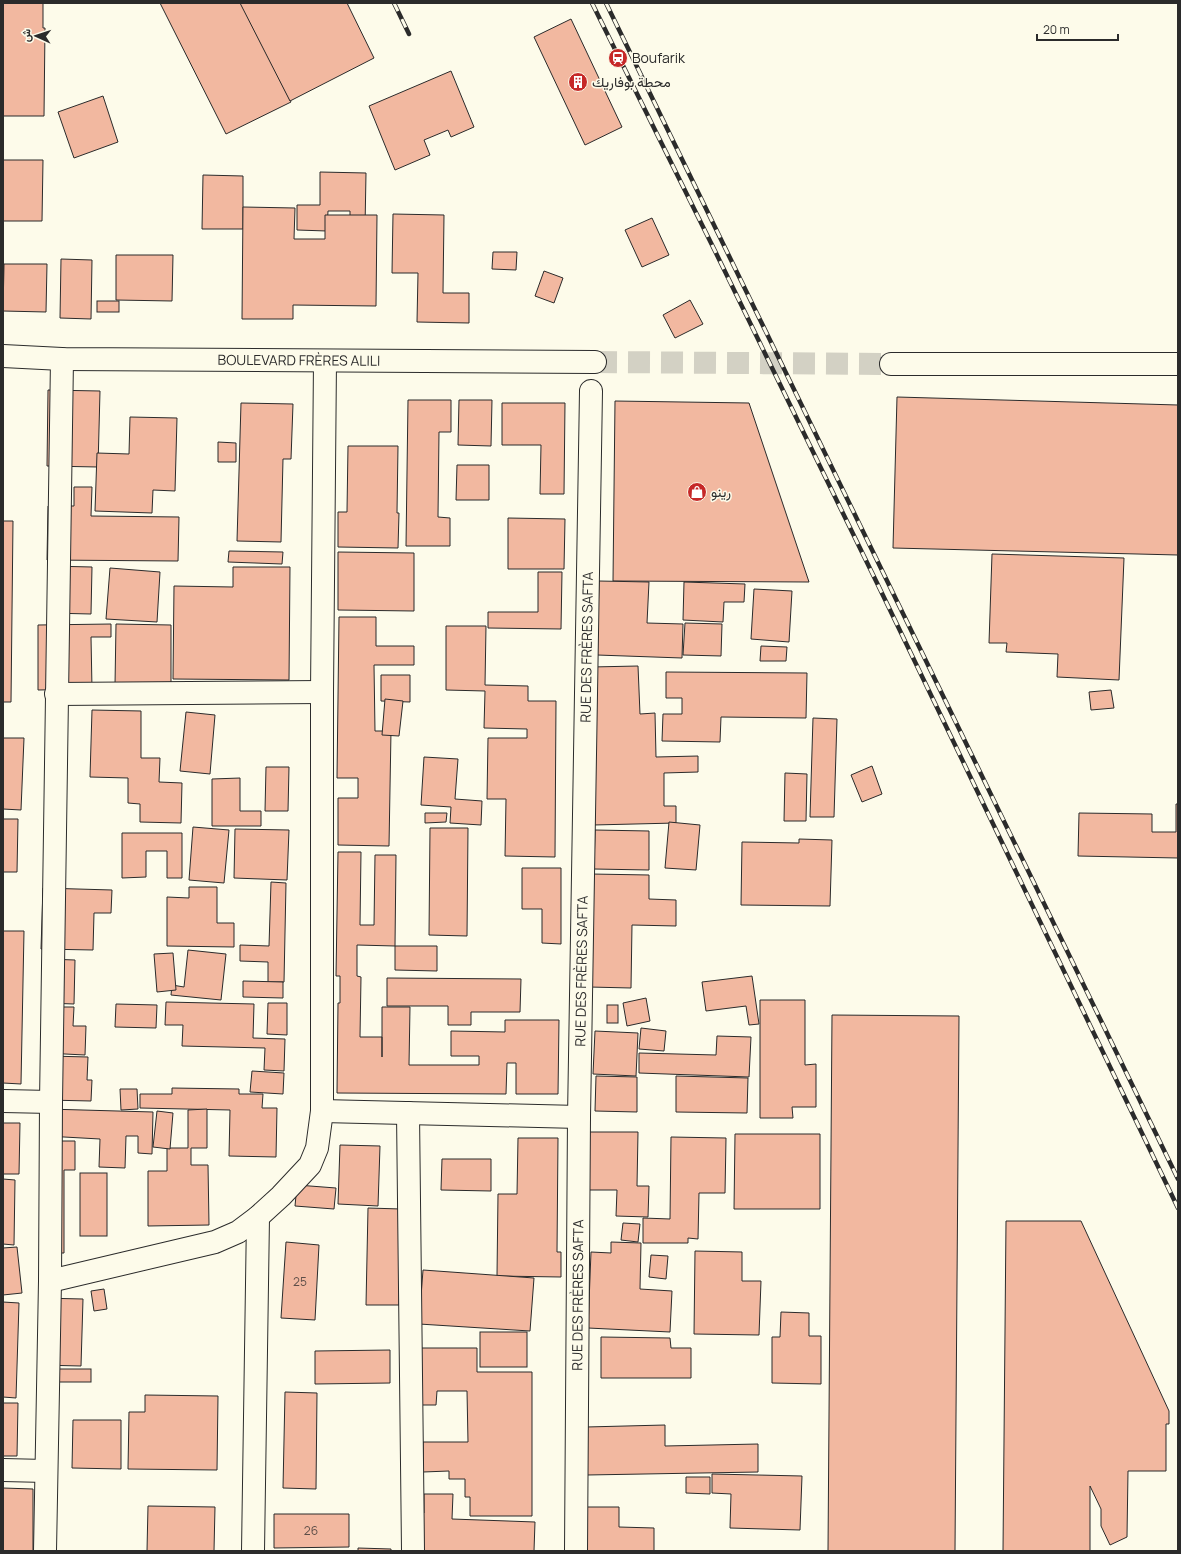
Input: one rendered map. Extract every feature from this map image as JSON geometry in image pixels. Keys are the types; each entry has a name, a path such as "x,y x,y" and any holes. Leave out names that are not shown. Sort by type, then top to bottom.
{"street":[{"name":"BOULEVARD FRÈRES ALILI","path":"3,356 62,359 595,362"},
{"path":"45,1551 50,1281 56,694 62,359"},
{"path":"50,1281 215,1242 238,1232 258,1217 281,1196 310,1165 317,1148 322,1111 322,692 325,361"},
{"path":"891,364 1178,364"},
{"name":"RUE DES FRÈRES SAFTA","path":"576,1551 579,1117 591,392"},
{"path":"56,694 322,692"},
{"path":"3,1101 51,1102"},
{"path":"322,1111 579,1117"},
{"path":"408,1113 413,1551"},
{"path":"253,1551 258,1217"},
{"path":"3,1470 46,1471"}],"building":[{"path":"3,3 43,3 43,28 45,28 44,116 3,116"},
{"path":"160,3 241,3 291,102 226,134"},
{"path":"240,3 347,3 374,58 290,101"},
{"name":"محطة بوفاريك","path":"571,19 622,127 585,145 534,37"},
{"path":"451,71 474,127 451,137 448,130 424,140 430,155 395,170 369,106"},
{"path":"103,96 118,142 74,158 58,112"},
{"path":"3,160 43,160 42,221 3,221"},
{"path":"320,172 366,173 365,228 350,228 350,211 328,211 327,231 297,230 297,205 320,205"},
{"path":"203,175 243,176 243,229 202,229"},
{"path":"243,207 295,208 294,239 325,239 325,215 377,215 376,306 293,305 293,319 242,319"},
{"path":"393,214 444,215 443,293 469,293 469,323 417,322 418,273 392,273"},
{"path":"652,218 669,255 642,267 625,230"},
{"path":"493,252 517,252 516,270 492,269"},
{"path":"116,255 173,255 172,301 116,300"},
{"path":"61,259 92,260 91,319 60,318"},
{"path":"4,264 47,264 46,312 3,311"},
{"path":"544,271 563,278 554,303 535,296"},
{"path":"690,300 703,324 675,338 663,315"},
{"path":"97,301 119,301 119,312 97,312"},
{"path":"48,390 100,391 98,467 47,466"},
{"path":"897,397 1178,405 1178,555 893,548"},
{"path":"408,400 451,400 451,432 439,432 438,517 450,518 450,546 406,546"},
{"path":"459,400 492,400 491,446 458,445"},
{"name":"رينو","path":"615,401 749,403 809,582 613,581"},
{"path":"241,403 293,404 291,459 283,459 281,542 237,541"},
{"path":"502,403 565,403 564,494 540,494 541,445 502,445"},
{"path":"130,417 177,418 175,491 153,490 152,513 95,511 97,453 129,454"},
{"path":"218,442 236,443 236,462 218,462"},
{"path":"348,446 398,446 398,548 338,547 338,512 347,512"},
{"path":"457,465 489,465 489,500 456,500"},
{"path":"74,487 92,487 91,516 179,517 178,561 47,560 48,506 74,506"},
{"path":"508,518 565,519 564,569 508,569"},
{"path":"3,521 13,521 11,702 3,702"},
{"path":"229,551 283,552 282,564 228,562"},
{"path":"338,552 414,553 414,611 338,610"},
{"path":"992,554 1124,558 1119,680 1057,677 1058,654 1006,652 1007,643 989,643"},
{"path":"49,566 92,567 91,614 48,613"},
{"path":"233,567 290,567 289,680 173,679 174,586 233,587"},
{"path":"110,568 160,572 157,622 106,619"},
{"path":"538,572 562,572 561,629 488,628 488,612 538,612"},
{"path":"599,581 649,582 647,623 683,624 682,658 597,655"},
{"path":"684,582 745,584 744,602 724,602 723,622 683,620"},
{"path":"754,589 792,591 789,642 751,639"},
{"path":"339,617 376,617 376,646 414,646 414,665 374,665 375,731 391,731 389,846 338,845 338,798 358,798 358,778 337,778"},
{"path":"685,623 722,624 721,656 683,655"},
{"path":"111,624 111,637 91,637 92,689 38,690 38,625"},
{"path":"116,624 171,625 171,686 115,685"},
{"path":"446,626 486,626 485,685 528,686 528,701 556,701 555,857 505,856 506,799 487,799 488,738 527,738 527,729 484,728 485,691 446,690"},
{"path":"761,646 787,647 786,661 760,661"},
{"path":"638,666 640,714 655,713 656,757 698,756 698,772 664,773 664,806 676,806 676,823 593,825 591,667"},
{"path":"666,672 807,673 806,718 721,717 720,742 662,741 663,714 682,714 682,698 666,698"},
{"path":"381,675 410,675 410,702 381,701"},
{"path":"1111,690 1114,708 1091,710 1089,692"},
{"path":"385,699 403,701 399,736 382,735"},
{"path":"92,710 141,711 141,758 160,758 159,782 182,783 181,823 140,822 140,804 128,803 128,778 90,777"},
{"path":"186,712 215,715 210,774 180,771"},
{"path":"813,718 837,719 834,817 810,817"},
{"path":"3,738 24,738 21,810 3,809"},
{"path":"424,757 458,759 455,799 482,801 481,825 450,823 451,807 421,805"},
{"path":"872,766 882,794 862,802 851,775"},
{"path":"266,767 289,767 288,811 265,811"},
{"path":"785,773 807,774 806,821 784,821"},
{"path":"240,778 240,811 261,811 261,826 212,826 212,779"},
{"path":"1176,804 1178,804 1178,858 1078,856 1079,813 1152,814 1152,832 1176,832"},
{"path":"425,813 447,813 446,822 425,823"},
{"path":"3,819 18,819 17,872 3,872"},
{"path":"669,822 700,825 696,870 665,868"},
{"path":"193,827 229,830 224,883 189,880"},
{"path":"430,828 468,828 467,936 429,935"},
{"path":"235,829 289,830 287,880 234,878"},
{"path":"595,830 649,831 649,870 594,869"},
{"path":"122,833 182,833 182,878 167,878 167,851 146,851 146,877 122,878"},
{"path":"799,839 832,840 830,906 741,905 742,842 799,843"},
{"path":"338,852 361,852 360,925 374,925 375,855 396,855 395,946 357,945 357,976 361,977 360,1037 382,1037 382,1007 410,1007 409,1065 479,1065 479,1056 451,1056 451,1031 505,1032 505,1020 559,1020 558,1094 516,1094 516,1063 507,1063 506,1094 337,1093 338,1003 340,1003 340,976 336,976"},
{"path":"522,868 561,868 561,944 542,943 542,909 522,909"},
{"path":"591,874 649,875 649,899 676,900 676,926 632,925 631,988 589,987"},
{"path":"271,882 286,883 284,982 268,982 268,962 240,961 240,945 269,946"},
{"path":"189,887 217,887 217,923 234,923 234,947 167,946 167,897 189,898"},
{"path":"43,888 112,890 111,913 94,913 93,950 41,949"},
{"path":"3,931 24,931 21,1084 3,1083"},
{"path":"395,946 437,946 437,971 395,970"},
{"path":"188,950 226,954 221,1000 171,995 172,985 184,987"},
{"path":"173,953 176,990 157,992 154,954"},
{"path":"48,959 75,960 74,1004 46,1003"},
{"path":"752,976 759,1024 749,1025 746,1006 706,1011 702,982"},
{"path":"387,978 521,979 520,1012 471,1012 471,1025 448,1025 448,1006 387,1006"},
{"path":"243,981 283,982 283,998 243,997"},
{"path":"646,998 650,1021 627,1026 623,1003"},
{"path":"760,1000 805,1000 805,1065 816,1064 816,1107 792,1107 793,1118 760,1118"},
{"path":"166,1002 254,1004 253,1038 285,1039 284,1071 264,1070 265,1048 182,1046 183,1025 165,1025"},
{"path":"268,1003 287,1003 287,1035 267,1034"},
{"path":"116,1004 157,1005 156,1028 115,1027"},
{"path":"607,1005 618,1005 618,1023 607,1023"},
{"path":"47,1007 74,1007 73,1026 86,1026 85,1055 45,1053"},
{"path":"832,1015 959,1016 955,1551 828,1551"},
{"path":"641,1028 666,1031 664,1051 639,1049"},
{"path":"595,1031 638,1033 636,1076 593,1074"},
{"path":"717,1036 751,1037 749,1077 639,1073 639,1053 716,1055"},
{"path":"49,1056 88,1057 87,1080 92,1080 91,1101 47,1100"},
{"path":"252,1071 284,1073 283,1094 250,1092"},
{"path":"596,1076 637,1077 637,1112 595,1111"},
{"path":"676,1076 748,1078 747,1113 676,1112"},
{"path":"172,1088 239,1089 239,1094 263,1094 262,1108 277,1108 276,1157 229,1156 230,1110 140,1108 140,1094 172,1094"},
{"path":"120,1089 137,1089 138,1109 121,1110"},
{"path":"47,1109 153,1112 152,1154 138,1153 138,1136 126,1136 125,1168 99,1167 100,1139 46,1136"},
{"path":"207,1109 207,1148 191,1148 191,1165 208,1165 209,1225 148,1226 148,1171 167,1171 167,1148 188,1148 188,1110"},
{"path":"157,1111 173,1113 170,1149 153,1147"},
{"path":"3,1123 20,1123 19,1174 3,1174"},
{"path":"589,1132 638,1132 637,1186 649,1186 648,1217 616,1216 617,1190 589,1190"},
{"path":"735,1134 820,1134 820,1209 734,1209"},
{"path":"671,1137 726,1138 725,1193 699,1193 698,1239 688,1238 688,1243 643,1243 643,1218 670,1219"},
{"path":"518,1138 558,1138 557,1252 561,1252 561,1277 497,1276 498,1194 517,1194"},
{"path":"44,1141 75,1141 75,1170 64,1170 64,1253 43,1253"},
{"path":"340,1145 380,1146 378,1206 338,1204"},
{"path":"442,1159 491,1159 491,1191 441,1190"},
{"path":"80,1173 107,1173 107,1236 80,1236"},
{"path":"3,1179 15,1180 14,1245 3,1244"},
{"path":"297,1185 336,1188 334,1209 295,1206"},
{"path":"368,1208 401,1209 399,1305 366,1305"},
{"path":"1006,1221 1081,1221 1169,1411 1169,1424 1166,1424 1166,1471 1128,1471 1127,1537 1110,1545 1101,1526 1101,1509 1090,1486 1090,1551 1003,1551"},
{"path":"623,1223 640,1224 638,1242 621,1240"},
{"path":"286,1242 319,1245 315,1320 281,1318"},
{"path":"611,1242 641,1243 640,1289 672,1291 670,1332 588,1328 591,1252 611,1253"},
{"path":"17,1247 22,1293 3,1295 3,1248"},
{"path":"695,1251 742,1252 742,1281 761,1281 759,1335 694,1334"},
{"path":"651,1255 668,1256 666,1279 649,1277"},
{"path":"423,1270 534,1278 530,1331 419,1324"},
{"path":"104,1289 107,1309 94,1311 91,1291"},
{"path":"41,1298 83,1299 81,1366 39,1365"},
{"path":"3,1302 19,1303 16,1398 3,1397"},
{"path":"781,1312 809,1313 809,1336 821,1336 821,1384 772,1383 772,1337 780,1337"},
{"path":"480,1332 527,1332 527,1367 480,1367"},
{"path":"601,1337 670,1338 671,1348 691,1348 691,1378 601,1378"},
{"path":"415,1348 477,1348 477,1372 532,1372 532,1516 470,1516 470,1497 465,1497 465,1479 449,1479 449,1471 423,1472 423,1442 468,1442 467,1391 437,1391 436,1405 415,1405"},
{"path":"390,1350 390,1383 315,1384 315,1351"},
{"path":"41,1369 91,1369 91,1382 41,1382"},
{"path":"285,1392 317,1393 316,1489 283,1488"},
{"path":"145,1395 218,1396 217,1470 128,1469 129,1412 145,1412"},
{"path":"3,1403 18,1403 17,1456 3,1456"},
{"path":"73,1420 121,1420 121,1469 72,1468"},
{"path":"665,1425 665,1446 758,1444 758,1472 587,1475 586,1427"},
{"path":"712,1474 802,1476 800,1530 730,1528 731,1494 712,1493"},
{"path":"686,1477 710,1477 710,1494 686,1493"},
{"path":"3,1488 33,1489 33,1551 3,1551"},
{"path":"424,1494 453,1494 452,1519 535,1522 534,1551 410,1551 411,1513 424,1513"},
{"path":"148,1506 215,1507 214,1551 147,1551"},
{"path":"587,1507 619,1507 619,1527 654,1528 654,1551 586,1551"},
{"path":"274,1514 349,1514 349,1547 274,1548"},
{"path":"358,1548 391,1549 391,1551 358,1551"}],"tunnel":[{"path":"595,362 891,364"}],"railway":[{"path":"394,3 409,34"},
{"path":"592,3 878,585 1178,1208"},
{"path":"606,3 1178,1179"}],"place":[{"name":"Boufarik","path":"618,58"},
{"name":"محطة بوفاريك","path":"578,82"},
{"name":"رينو","path":"697,492"}]}
